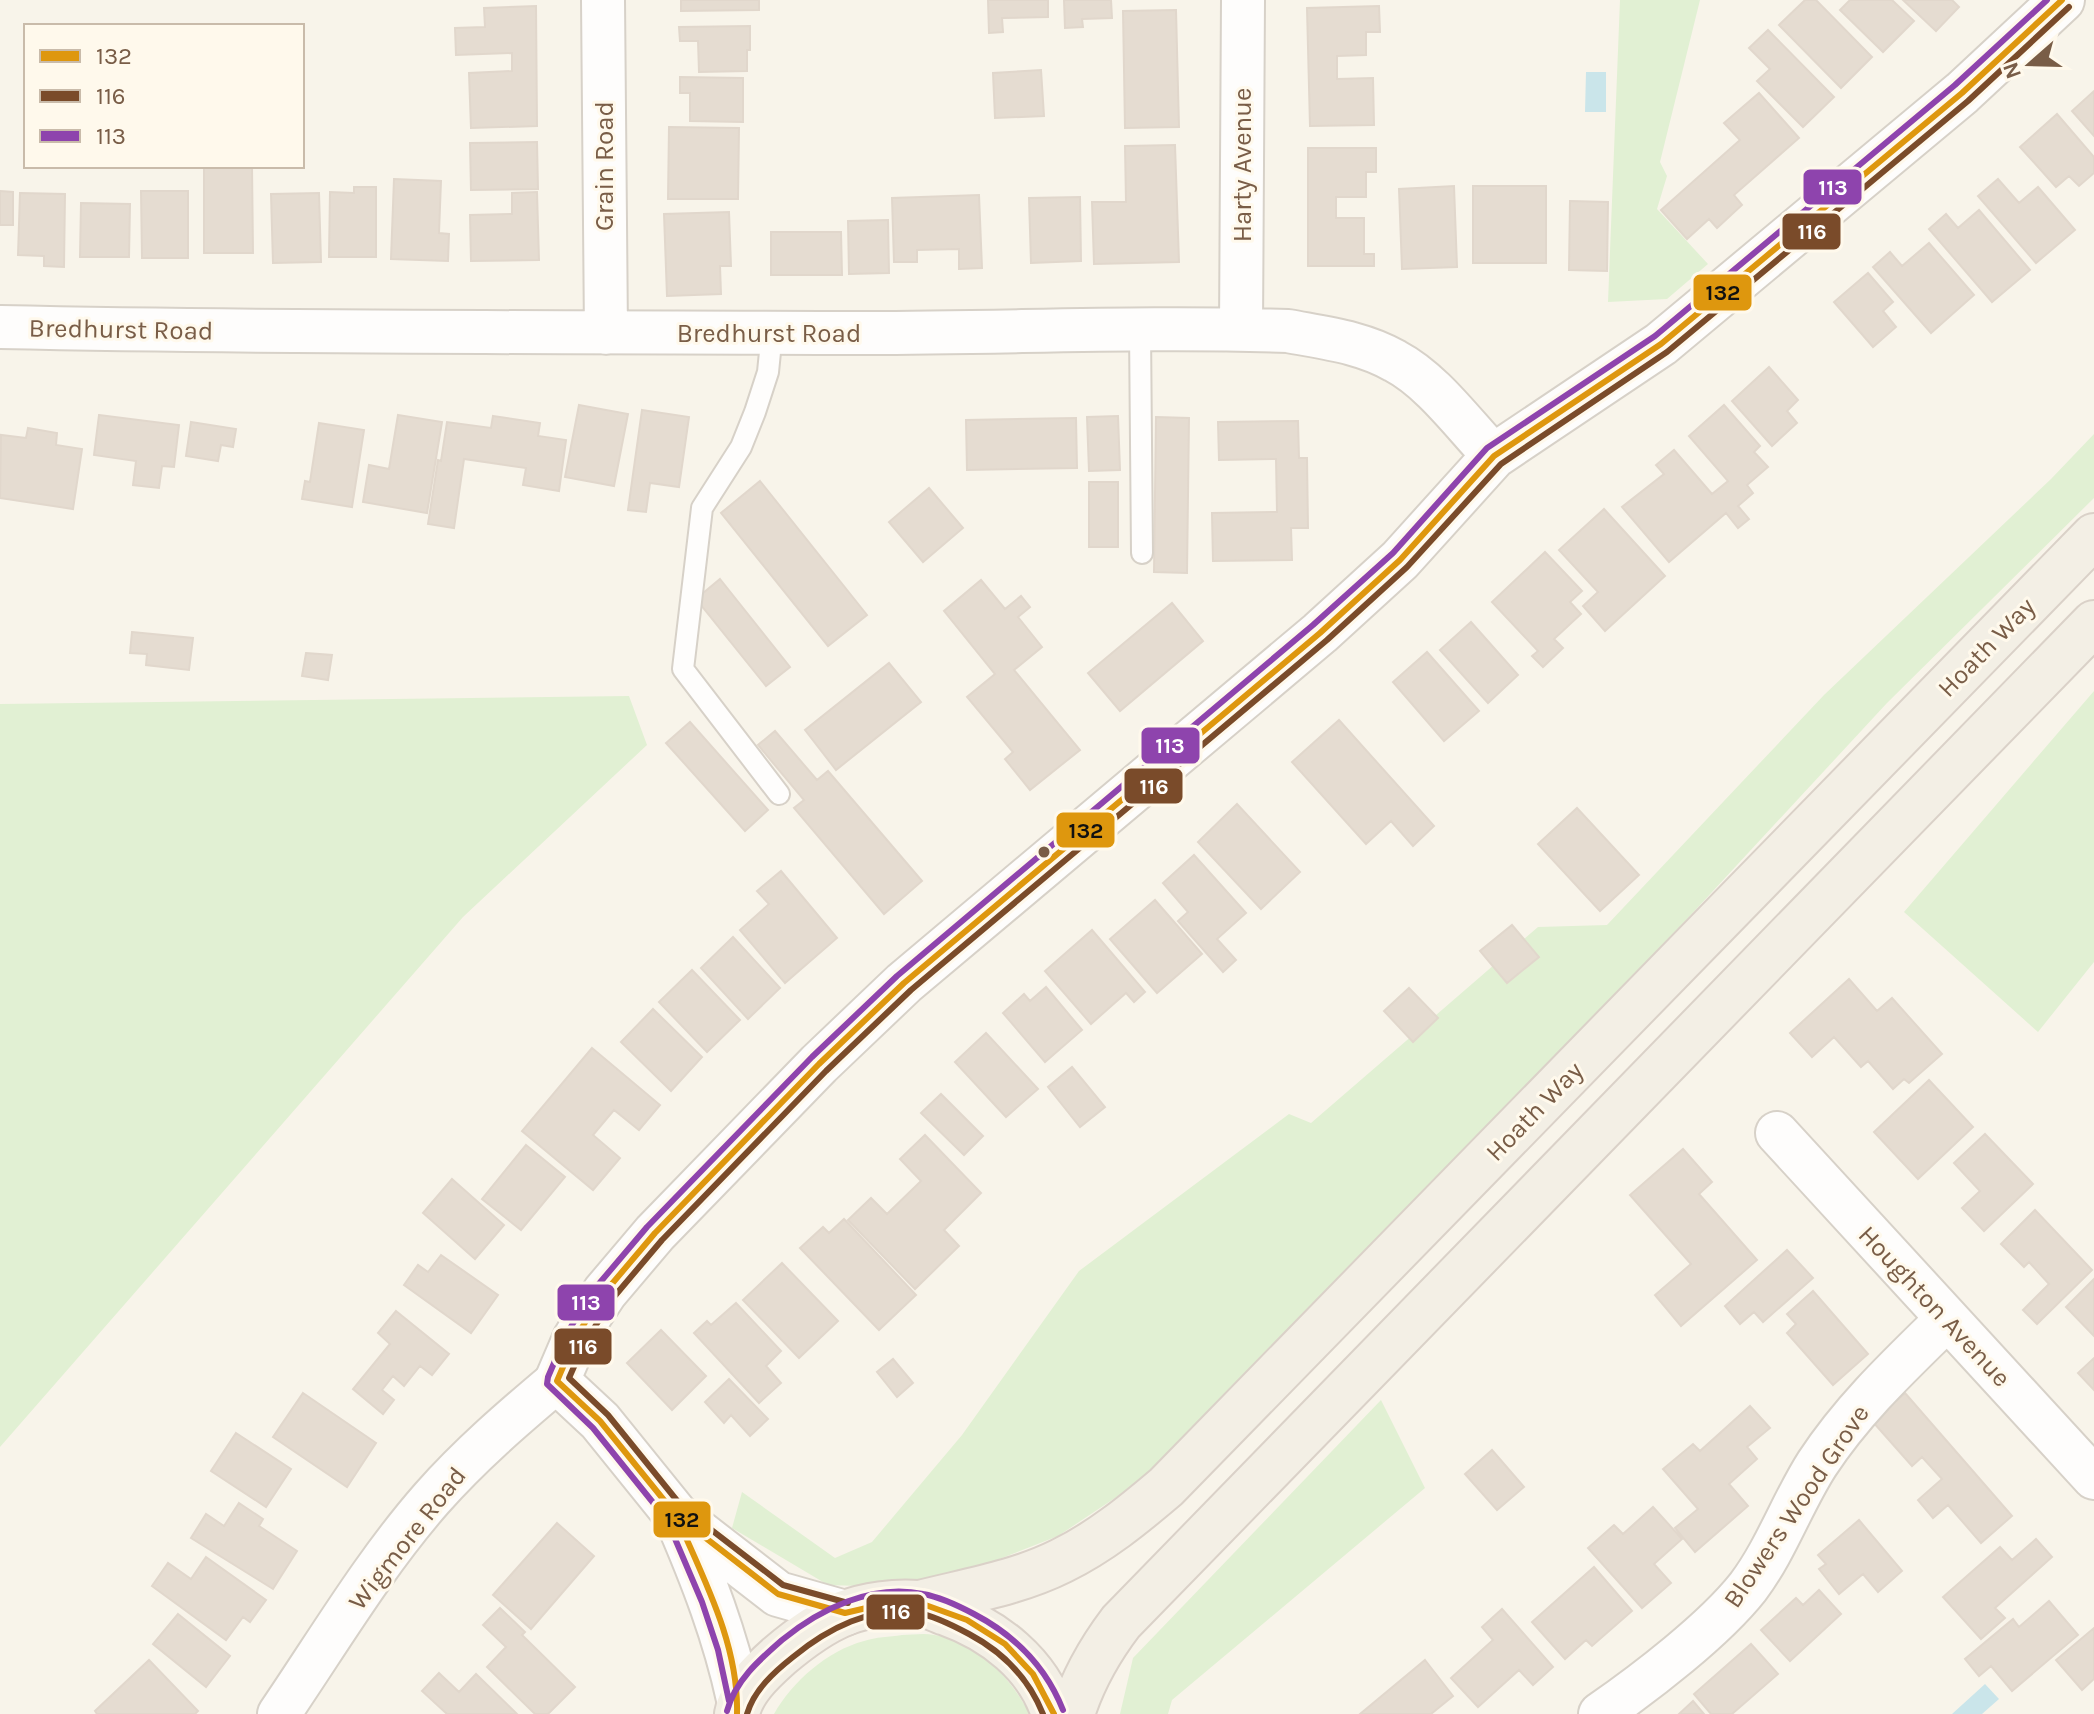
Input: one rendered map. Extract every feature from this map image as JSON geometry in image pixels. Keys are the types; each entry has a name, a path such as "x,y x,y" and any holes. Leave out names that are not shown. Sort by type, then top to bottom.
{"main road":[{"name":"Hoath Way","path":"920,1603 1013,1579 1060,1562 1097,1541 1166,1487 2094,536"},
{"path":"1072,1714 1093,1663 1121,1622 2094,623"},
{"path":"738,1706 770,1664 805,1634 845,1613 875,1606 920,1603 967,1620 1005,1644 1033,1674 1054,1714"}],"street":[{"name":"Grain Road","path":"603,0 606,333"},
{"name":"Harty Avenue","path":"1241,329 1243,0"},
{"name":"Wigmore Road","path":"279,1714 431,1499 487,1440 557,1381 575,1339 605,1292 655,1233 819,1064 904,983 1320,633 1400,560 1494,456 1661,344 1962,93 2062,0"},
{"name":"Bredhurst Road","path":"0,327 306,333 429,330 606,333 1288,331 1346,341 1396,361 1430,388 1494,456"},
{"name":"Houghton Avenue","path":"1777,1133 2094,1478"},
{"name":"Blowers Wood Grove","path":"1600,1714 1680,1651 1733,1604 1749,1584 1803,1488 1839,1432 1947,1319"},
{"path":"557,1381 600,1421 676,1515 778,1594 845,1613"},
{"path":"676,1515 728,1647 738,1706"}],"lane":[{"path":"1140,330 1142,553"},
{"path":"772,332 768,372 755,412 741,447 702,508 683,669 779,794"}],"green space":[{"path":"1620,0 1700,0 1660,162 1667,176 1657,209 1708,264 1667,299 1608,302"},
{"path":"2094,434 2094,498 1887,703 1601,1012 1148,1476 1058,1536 925,1588 828,1585 732,1528 742,1492 835,1558 872,1542 962,1435 1079,1271 1289,1114 1311,1123 1538,927 1607,925 1824,695 2051,479"},
{"path":"2094,691 2094,962 2038,1032 1904,912"},
{"path":"629,696 647,745 463,917 0,1447 0,704"},
{"path":"1381,1400 1425,1488 1172,1700 1168,1714 1120,1714 1133,1658"},
{"path":"930,1634 965,1644 991,1663 1013,1687 1030,1714 774,1714 801,1679 824,1660 864,1641"}],"water":[{"path":"1586,72 1606,72 1606,112 1585,112"},
{"path":"1985,1684 1999,1699 1982,1714 1952,1714"}],"building":[{"path":"681,0 759,0 759,10 681,11"},
{"path":"988,0 1048,0 1048,17 1002,18 1003,32 989,33"},
{"path":"1064,0 1111,0 1112,18 1082,19 1083,27 1065,28"},
{"path":"1805,0 1816,0 1872,57 1841,88 1779,25"},
{"path":"1850,0 1892,0 1914,21 1883,52 1840,10"},
{"path":"1903,0 1952,0 1959,7 1936,31"},
{"path":"536,6 537,126 471,128 469,73 512,71 512,53 456,55 455,28 485,27 484,8"},
{"path":"1379,6 1380,32 1366,32 1366,55 1337,56 1337,79 1373,78 1374,125 1310,126 1307,8"},
{"path":"1176,10 1179,127 1125,128 1123,11"},
{"path":"750,26 747,71 699,72 698,41 680,41 679,27"},
{"path":"1768,30 1834,97 1803,127 1757,81 1770,69 1749,48"},
{"path":"1041,70 1044,116 995,118 993,73"},
{"path":"680,77 743,78 743,122 690,121 690,93 680,93"},
{"path":"2094,91 2094,136 2072,111"},
{"path":"1759,93 1799,138 1734,195 1742,205 1717,228 1709,219 1687,239 1661,210 1740,140 1724,123"},
{"path":"2057,114 2094,157 2094,173 2079,186 2069,176 2056,187 2020,147"},
{"path":"669,127 739,128 738,199 668,199"},
{"path":"537,142 538,189 471,190 470,143"},
{"path":"1175,145 1179,262 1094,264 1092,202 1126,202 1125,146"},
{"path":"1308,148 1376,148 1376,172 1366,172 1366,197 1336,197 1336,218 1364,218 1364,254 1374,254 1374,266 1308,266"},
{"path":"204,168 252,168 253,253 204,253"},
{"path":"394,179 441,181 439,233 449,234 448,261 391,259"},
{"path":"1998,179 2019,203 2038,187 2075,230 2036,263 1978,196"},
{"path":"1454,186 1457,267 1402,269 1399,189"},
{"path":"1473,186 1546,186 1546,263 1473,263"},
{"path":"354,187 376,187 376,257 329,257 330,192 354,193"},
{"path":"0,191 13,192 13,225 0,225"},
{"path":"141,191 188,191 188,258 142,258"},
{"path":"537,192 539,260 471,261 470,215 512,214 512,193"},
{"path":"20,193 65,194 64,267 44,266 44,256 18,255"},
{"path":"319,193 321,262 273,263 271,194"},
{"path":"979,195 982,268 959,269 959,249 917,250 917,262 894,262 892,198"},
{"path":"1080,197 1081,261 1031,263 1029,198"},
{"path":"1570,201 1608,202 1607,271 1569,270"},
{"path":"81,203 130,204 129,257 80,257"},
{"path":"1979,210 2030,270 1992,302 1929,229 1946,214 1958,228"},
{"path":"729,212 731,266 720,266 721,294 667,296 664,214"},
{"path":"888,220 889,273 849,274 848,221"},
{"path":"771,232 841,232 842,275 771,275"},
{"path":"1929,243 1974,295 1931,333 1873,267 1890,252 1902,266"},
{"path":"1868,273 1893,302 1883,311 1896,327 1873,347 1834,302"},
{"path":"1769,367 1798,400 1787,411 1797,423 1772,446 1732,401"},
{"path":"579,405 628,414 614,486 565,477"},
{"path":"1724,405 1760,446 1754,452 1768,467 1747,485 1753,493 1738,506 1749,519 1738,528 1726,513 1669,562 1622,507 1664,474 1656,465 1674,450 1712,494 1728,481 1689,436"},
{"path":"642,410 689,417 679,487 650,483 646,512 628,510"},
{"path":"99,415 179,425 174,467 162,466 159,488 133,485 136,461 94,455"},
{"path":"398,415 442,422 427,513 363,502 369,465 389,469"},
{"path":"493,416 540,423 538,436 566,440 559,491 523,485 526,468 464,459 454,528 428,524 447,422 491,428"},
{"path":"1118,416 1120,470 1089,471 1087,417"},
{"path":"1156,417 1189,418 1187,573 1154,572"},
{"path":"1076,418 1077,468 967,470 966,420"},
{"path":"1298,421 1299,458 1307,458 1308,528 1291,528 1292,560 1213,561 1212,513 1277,512 1276,459 1219,460 1218,422"},
{"path":"191,422 236,429 233,447 221,445 218,461 186,456"},
{"path":"319,423 364,430 352,507 302,499 305,481 310,482"},
{"path":"28,428 57,433 56,445 82,449 73,509 0,498 1,435 26,438"},
{"path":"760,481 867,615 828,646 721,513"},
{"path":"1089,482 1118,482 1118,547 1089,547"},
{"path":"929,488 963,528 923,562 889,522"},
{"path":"1604,509 1665,576 1605,631 1583,606 1598,592 1559,550"},
{"path":"1545,552 1582,591 1570,602 1581,614 1554,639 1563,648 1543,667 1532,656 1538,651 1492,602"},
{"path":"720,579 790,667 766,686 696,599"},
{"path":"981,580 1005,609 1021,596 1030,607 1018,617 1042,647 1014,670 1080,750 1030,790 1005,759 1013,752 967,697 995,674 944,611"},
{"path":"1172,603 1203,641 1120,711 1088,673"},
{"path":"1471,622 1518,675 1488,703 1440,650"},
{"path":"132,632 193,638 189,670 146,665 147,654 130,653"},
{"path":"1427,652 1479,711 1444,741 1393,682"},
{"path":"306,653 332,655 328,680 302,676"},
{"path":"889,663 921,702 836,770 805,730"},
{"path":"1339,720 1434,826 1413,846 1391,821 1366,844 1292,762"},
{"path":"690,722 768,810 745,831 666,743"},
{"path":"775,731 817,780 828,771 922,881 884,914 794,808 804,800 758,745"},
{"path":"1237,804 1300,872 1261,909 1198,842"},
{"path":"1577,808 1639,875 1600,911 1538,844"},
{"path":"1194,855 1246,913 1217,939 1236,960 1223,972 1178,921 1188,912 1163,883"},
{"path":"781,871 837,938 785,983 740,930 769,904 757,891"},
{"path":"1155,900 1202,954 1157,993 1110,939"},
{"path":"1512,925 1539,957 1507,983 1480,951"},
{"path":"1092,930 1145,992 1134,1002 1126,993 1091,1024 1045,971"},
{"path":"733,937 780,988 748,1019 701,968"},
{"path":"692,970 740,1020 707,1052 659,1002"},
{"path":"1849,979 1877,1011 1892,998 1942,1054 1909,1083 1904,1079 1893,1089 1868,1061 1861,1067 1834,1037 1812,1057 1790,1033"},
{"path":"1046,987 1082,1030 1045,1062 1003,1013 1024,994 1030,1001"},
{"path":"1409,988 1438,1018 1413,1042 1384,1011"},
{"path":"653,1009 702,1057 671,1091 621,1042"},
{"path":"986,1033 1038,1089 1006,1117 955,1062"},
{"path":"592,1048 660,1105 639,1130 614,1110 593,1135 620,1158 593,1190 522,1131"},
{"path":"1072,1067 1105,1107 1080,1127 1048,1087"},
{"path":"1929,1080 1973,1127 1918,1179 1874,1132"},
{"path":"941,1094 983,1136 964,1155 921,1113"},
{"path":"1985,1134 2033,1184 1984,1231 1962,1208 1980,1191 1954,1163"},
{"path":"925,1135 981,1193 944,1230 959,1246 915,1289 848,1220 871,1198 887,1214 921,1181 900,1159"},
{"path":"526,1145 565,1177 521,1230 482,1199"},
{"path":"1683,1149 1712,1182 1699,1194 1757,1260 1681,1326 1655,1295 1691,1264 1630,1195"},
{"path":"452,1179 504,1225 475,1259 423,1213"},
{"path":"2035,1210 2092,1270 2037,1324 2023,1310 2049,1284 2029,1262 2024,1267 2001,1244"},
{"path":"844,1219 916,1295 879,1330 800,1248 823,1227 829,1233"},
{"path":"1787,1250 1813,1278 1763,1322 1754,1312 1740,1324 1725,1306"},
{"path":"441,1255 498,1295 471,1333 404,1285 418,1265 428,1272"},
{"path":"782,1263 838,1321 799,1358 743,1300"},
{"path":"2094,1279 2094,1336 2066,1307"},
{"path":"1813,1291 1868,1354 1833,1385 1787,1333 1796,1324 1787,1314"},
{"path":"736,1303 781,1351 766,1366 781,1383 759,1403 694,1333 707,1321 711,1325"},
{"path":"396,1311 449,1354 432,1375 420,1366 404,1386 393,1376 382,1390 394,1400 383,1414 353,1389 390,1344 378,1333"},
{"path":"661,1330 706,1376 672,1410 627,1363"},
{"path":"2094,1358 2094,1390 2078,1373"},
{"path":"893,1359 913,1383 897,1397 877,1372"},
{"path":"729,1379 768,1419 750,1436 731,1415 724,1423 705,1402"},
{"path":"303,1393 376,1443 347,1487 273,1437"},
{"path":"1905,1393 2012,1516 1981,1543 1948,1505 1933,1518 1918,1500 1942,1479 1922,1457 1912,1466 1873,1422"},
{"path":"1750,1406 1770,1428 1747,1447 1757,1459 1729,1484 1748,1506 1695,1552 1675,1528 1698,1509 1663,1469 1693,1444 1700,1451"},
{"path":"236,1433 291,1469 266,1507 211,1471"},
{"path":"1492,1450 1524,1487 1497,1510 1465,1474"},
{"path":"239,1503 263,1519 259,1526 297,1551 273,1589 191,1538 206,1514 224,1526"},
{"path":"1653,1507 1682,1539 1654,1564 1671,1583 1642,1608 1588,1548 1614,1525 1623,1534"},
{"path":"1859,1520 1902,1571 1878,1592 1863,1574 1839,1594 1819,1569 1826,1564 1818,1555"},
{"path":"557,1523 594,1556 531,1629 493,1595"},
{"path":"2036,1539 2052,1557 1995,1608 2005,1618 1981,1639 1943,1597 2000,1547 2012,1560"},
{"path":"206,1557 266,1600 250,1622 243,1617 226,1640 152,1586 168,1563 191,1579"},
{"path":"1594,1567 1632,1611 1592,1646 1586,1640 1565,1659 1532,1622"},
{"path":"1819,1590 1841,1614 1790,1661 1761,1630 1796,1598 1803,1605"},
{"path":"2049,1601 2078,1635 2012,1691 1991,1666 1979,1676 1965,1659 2013,1619 2019,1627"},
{"path":"500,1608 525,1632 522,1635 575,1687 548,1714 535,1714 487,1667 506,1647 483,1625"},
{"path":"1502,1609 1553,1667 1533,1685 1519,1670 1478,1707 1451,1678 1493,1640 1482,1627"},
{"path":"178,1614 230,1656 206,1687 153,1644"},
{"path":"2094,1628 2094,1679 2082,1690 2056,1660"},
{"path":"1751,1644 1778,1674 1732,1714 1711,1714 1694,1694"},
{"path":"149,1660 198,1711 195,1714 97,1714 95,1711"},
{"path":"1425,1660 1453,1696 1431,1714 1360,1714"},
{"path":"439,1673 459,1692 476,1674 517,1714 447,1714 422,1691"},
{"path":"1693,1701 1704,1714 1679,1714"}],"transit line":[{"name":"113","path":"729,1701 718,1650 702,1602 667,1520 593,1428 547,1384 566,1335 597,1286 647,1227 812,1057 897,976 1313,625 1393,553 1487,448 1655,336 1955,85 2047,0"},
{"name":"132","path":"1054,1714 1033,1674 1005,1644 967,1620 920,1603 875,1606 845,1613 778,1594 676,1515 600,1421 557,1381 575,1339 605,1292 655,1233 819,1064 904,983 1320,633 1400,560 1494,456 1661,344 1962,93 2062,0"},
{"name":"116","path":"848,1603 783,1585 683,1508 608,1415 569,1378 584,1344 613,1298 662,1240 826,1071 911,990 1327,640 1407,567 1501,464 1667,352 1968,101 2069,7"},
{"name":"132","path":"676,1515 726,1637 736,1688 737,1714"},
{"name":"113","path":"727,1711 736,1690 749,1672 797,1629 848,1601 885,1592 929,1595 974,1614 1003,1632 1028,1654 1048,1680 1063,1710"},
{"name":"116","path":"747,1714 754,1697 772,1675 820,1637 867,1616 901,1611 938,1619 993,1649 1022,1678 1043,1714"}]}
